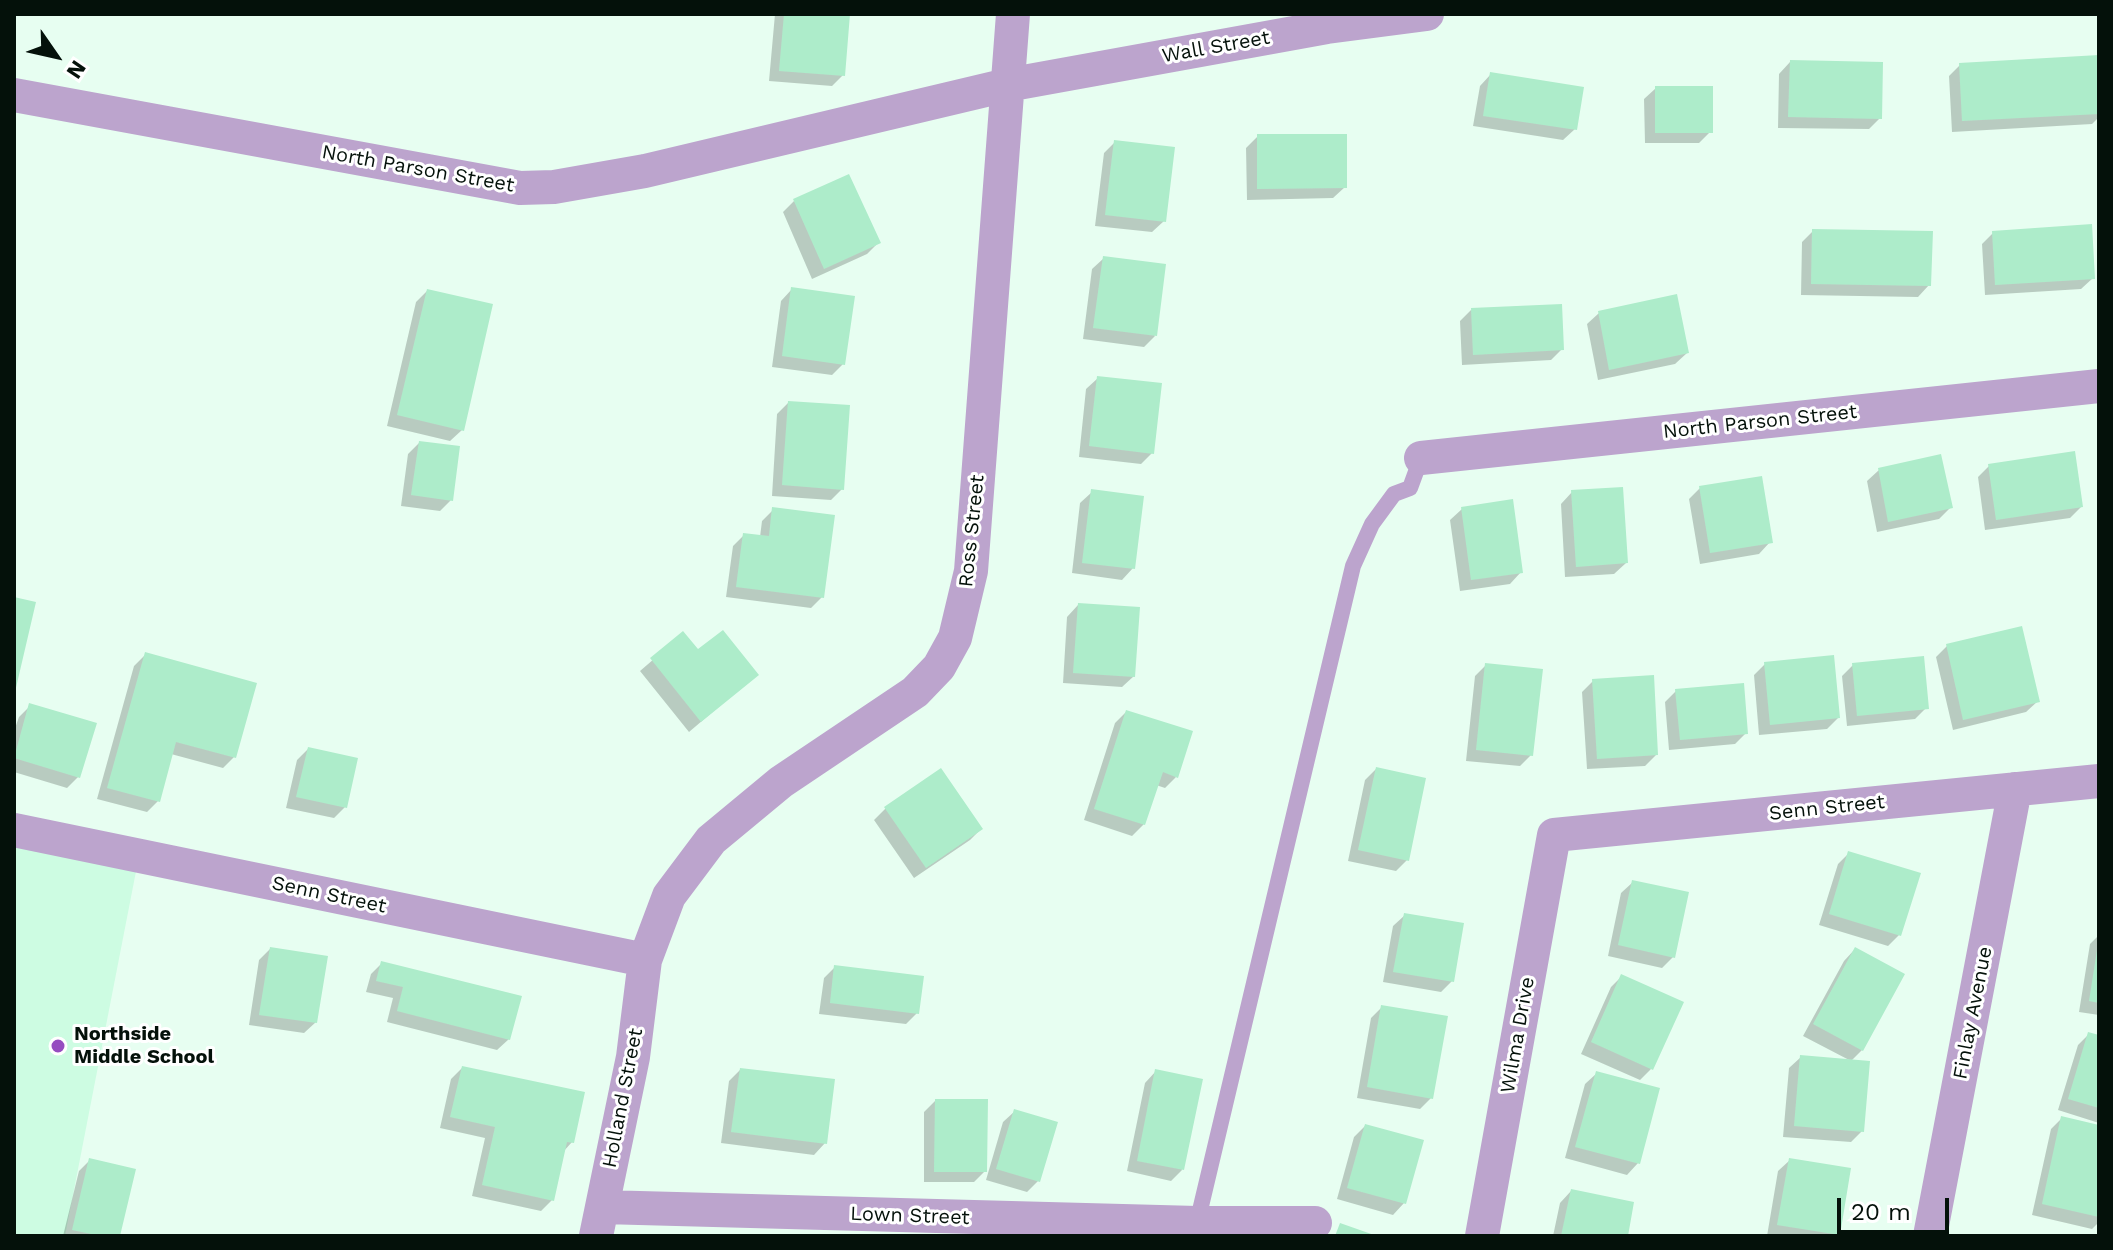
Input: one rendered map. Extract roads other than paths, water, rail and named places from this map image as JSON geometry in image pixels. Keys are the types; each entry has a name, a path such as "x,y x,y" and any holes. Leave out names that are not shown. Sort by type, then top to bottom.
{"street":[{"name":"Ross Street","path":"645,960 669,896 711,840 781,782 915,692 939,667 955,638 971,571 1013,14"},
{"name":"Wall Street","path":"1007,85 1327,27 1427,14"},
{"name":"North Parson Street","path":"14,95 520,188 554,187 645,171 1007,85"},
{"name":"North Parson Street","path":"1421,458 2099,386"},
{"name":"Senn Street","path":"1554,835 2099,781"},
{"name":"Finlay Avenue","path":"1930,1236 2015,789"},
{"name":"Senn Street","path":"14,830 645,960"},
{"name":"Wilma Drive","path":"1482,1236 1554,835"},
{"name":"Holland Street","path":"599,1222 633,1057 645,960"},
{"name":"Lown Street","path":"599,1222 1315,1223"}],"lane":[{"path":"1197,1223 1353,566 1372,524 1394,494 1410,488 1421,458"}],"place":[{"name":"Northside Middle School","path":"58,1046"}]}
